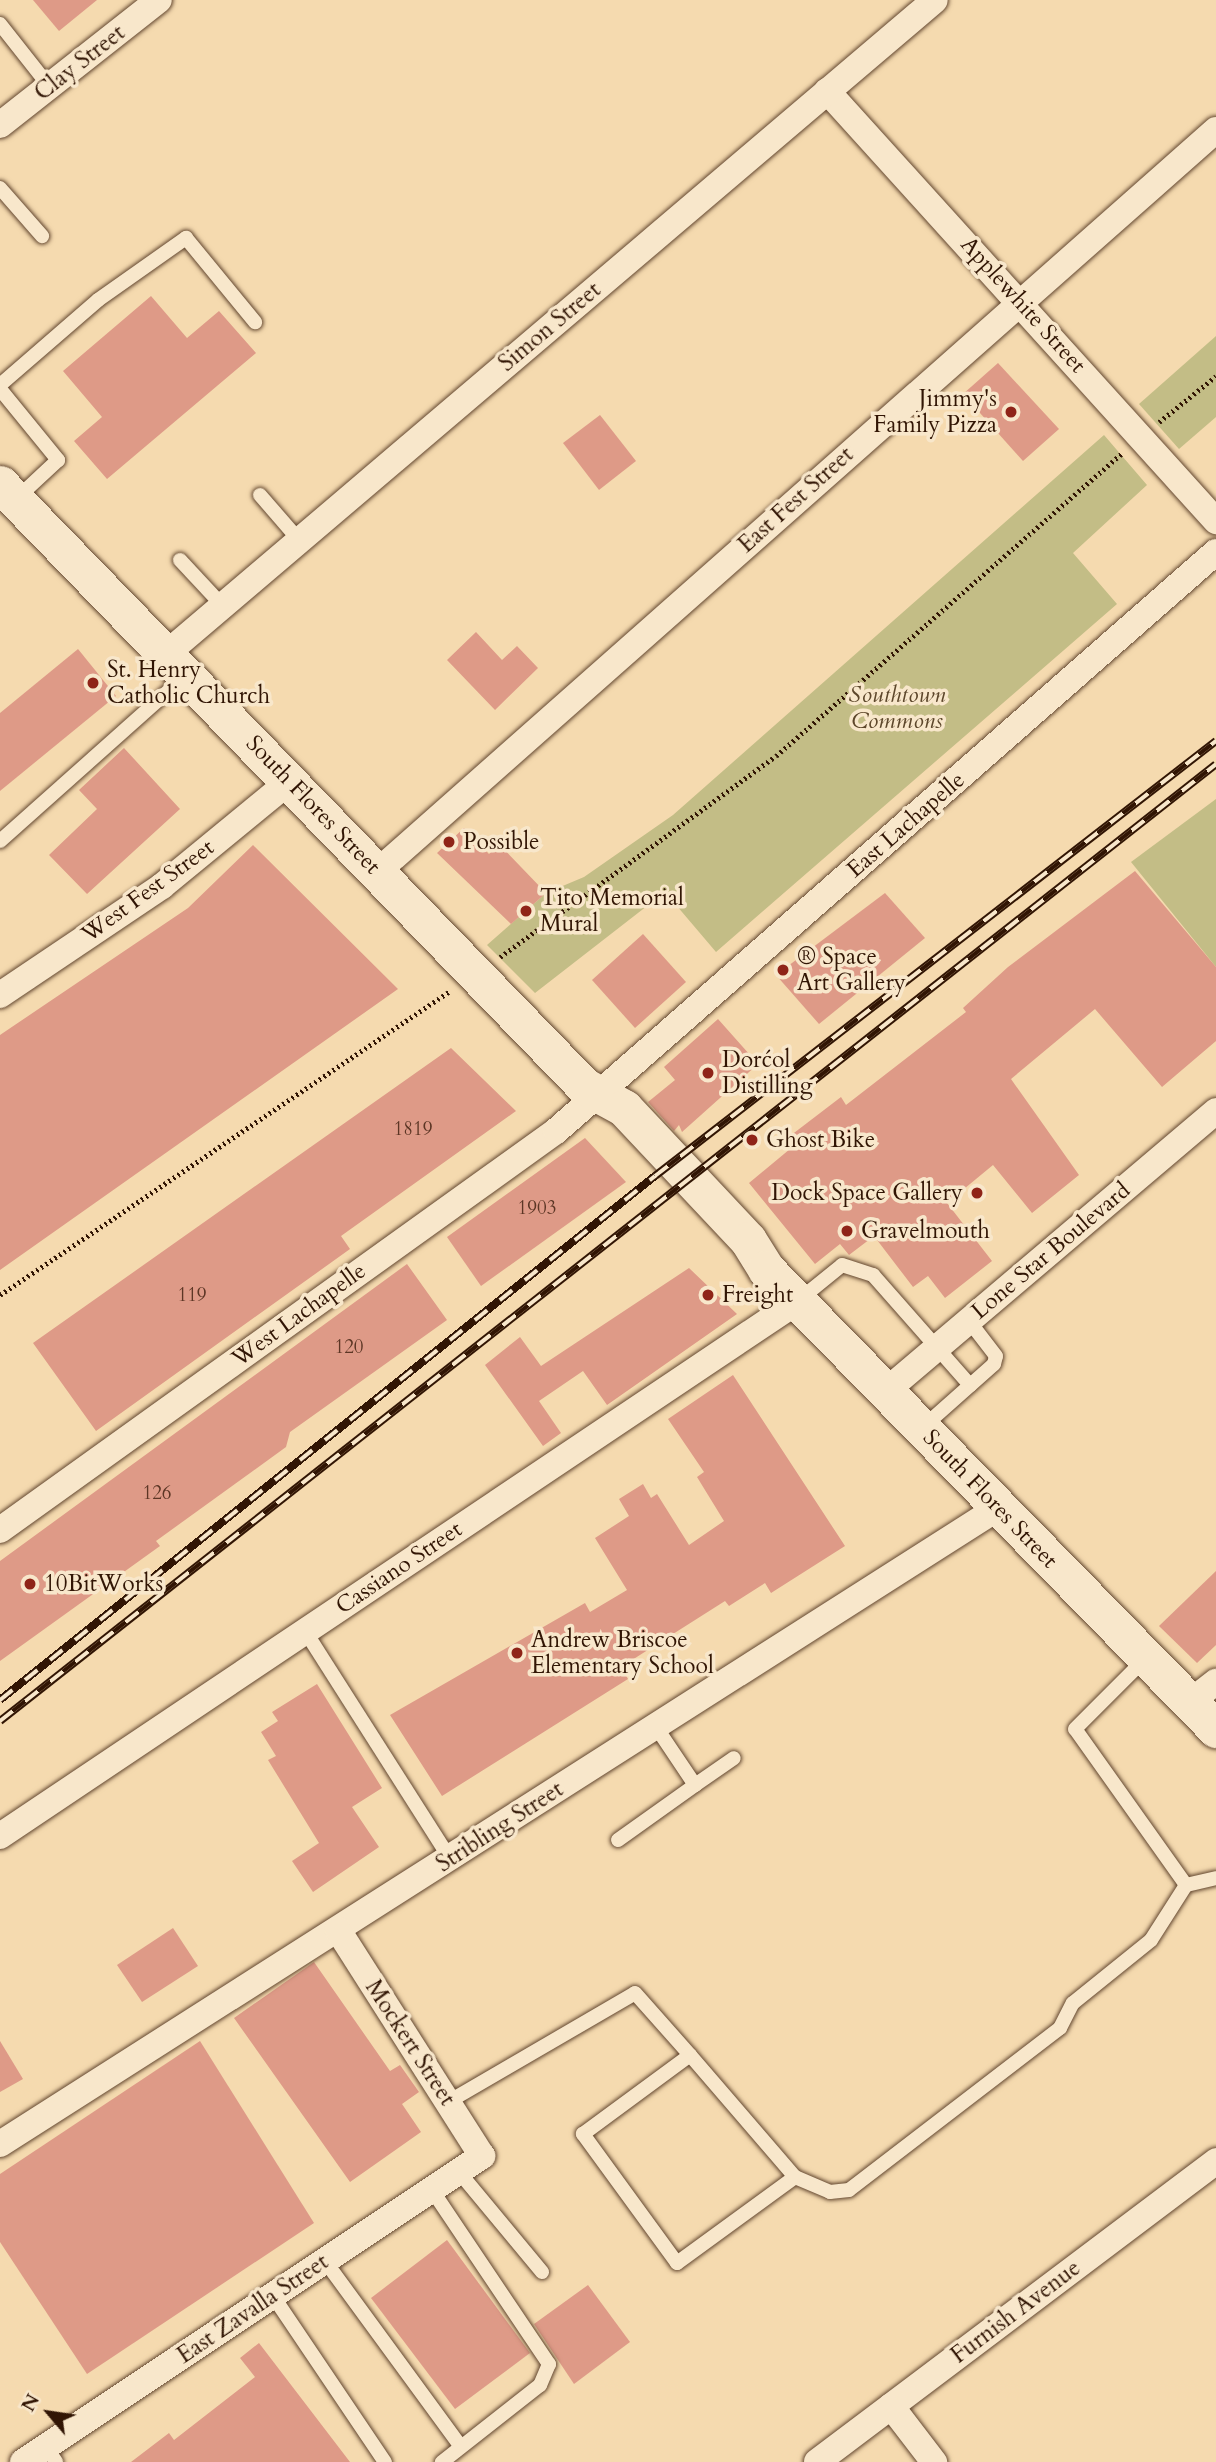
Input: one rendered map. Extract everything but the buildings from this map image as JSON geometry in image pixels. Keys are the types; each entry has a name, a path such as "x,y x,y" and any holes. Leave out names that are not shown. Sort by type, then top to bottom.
{"main road":[{"name":"South Flores Street","path":"8,492 596,1098 606,1124 655,1176 731,1252 765,1269 798,1301 1146,1658 1203,1692 1216,1729"}],"street":[{"name":"Clay Street","path":"0,125 159,0"},
{"name":"Simon Street","path":"176,664 222,605 935,0"},
{"name":"Applewhite Street","path":"827,91 1216,521"},
{"name":"East Fest Street","path":"377,872 1216,130"},
{"name":"East Lachapelle","path":"596,1098 1216,552"},
{"name":"West Fest Street","path":"0,995 162,886 290,781"},
{"name":"West Lachapelle","path":"0,1530 596,1098"},
{"name":"Lone Star Boulevard","path":"886,1391 1216,1111"},
{"name":"Cassiano Street","path":"0,1836 798,1301"},
{"name":"Stribling Street","path":"0,2144 998,1508"},
{"name":"Mockert Street","path":"338,1930 482,2156"},
{"name":"East Zavalla Street","path":"23,2462 51,2454 273,2296 482,2156"},
{"name":"Furnish Avenue","path":"817,2462 1216,2161"},
{"path":"891,2406 934,2462"}],"lane":[{"path":"0,23 49,86"},
{"path":"0,188 42,236"},
{"path":"8,492 58,460 0,387 98,300 186,238 255,322"},
{"path":"260,495 299,540"},
{"path":"180,560 222,605"},
{"path":"0,841 176,664"},
{"path":"798,1301 842,1265 873,1275 970,1385"},
{"path":"921,1428 970,1385 996,1356 969,1321"},
{"path":"305,1631 450,1859"},
{"path":"1146,1658 1075,1728 1186,1885"},
{"path":"656,1727 695,1785"},
{"path":"618,1840 734,1758"},
{"path":"448,2102 635,1993 795,2177 830,2192 849,2190 1060,2028 1073,2003 1152,1940 1186,1885 1216,1878"},
{"path":"690,2055 583,2134 677,2263 795,2177"},
{"path":"458,2172 542,2272"},
{"path":"432,2190 550,2364 540,2385 442,2462"},
{"path":"325,2261 461,2447"},
{"path":"273,2296 385,2462"}],"path":[{"path":"1151,429 1216,376"},
{"path":"499,957 776,756 1124,452"},
{"path":"0,1295 450,990"}],"green space":[{"path":"1216,336 1216,417 1179,449 1139,404"},
{"name":"Southtown Commons","path":"1104,435 1147,485 1073,553 1117,604 716,952 665,892 535,993 487,945 546,893 584,877 673,815"},
{"path":"1216,799 1216,967 1131,862"}],"railway":[{"path":"0,1700 655,1176 1216,741"},
{"path":"0,1721 1216,764"}],"place":[{"name":"Jimmy's Family Pizza","path":"1011,412"},
{"name":"St. Henry Catholic Church","path":"93,683"},
{"name":"Possible","path":"449,842"},
{"name":"Tito Memorial Mural","path":"526,911"},
{"name":"® Space Art Gallery","path":"783,970"},
{"name":"Dorćol Distilling","path":"708,1073"},
{"name":"Ghost Bike","path":"752,1140"},
{"name":"Dock Space Gallery","path":"977,1193"},
{"name":"Gravelmouth","path":"847,1231"},
{"name":"Freight","path":"708,1295"},
{"name":"10BitWorks","path":"30,1584"},
{"name":"Andrew Briscoe Elementary School","path":"517,1653"}]}
